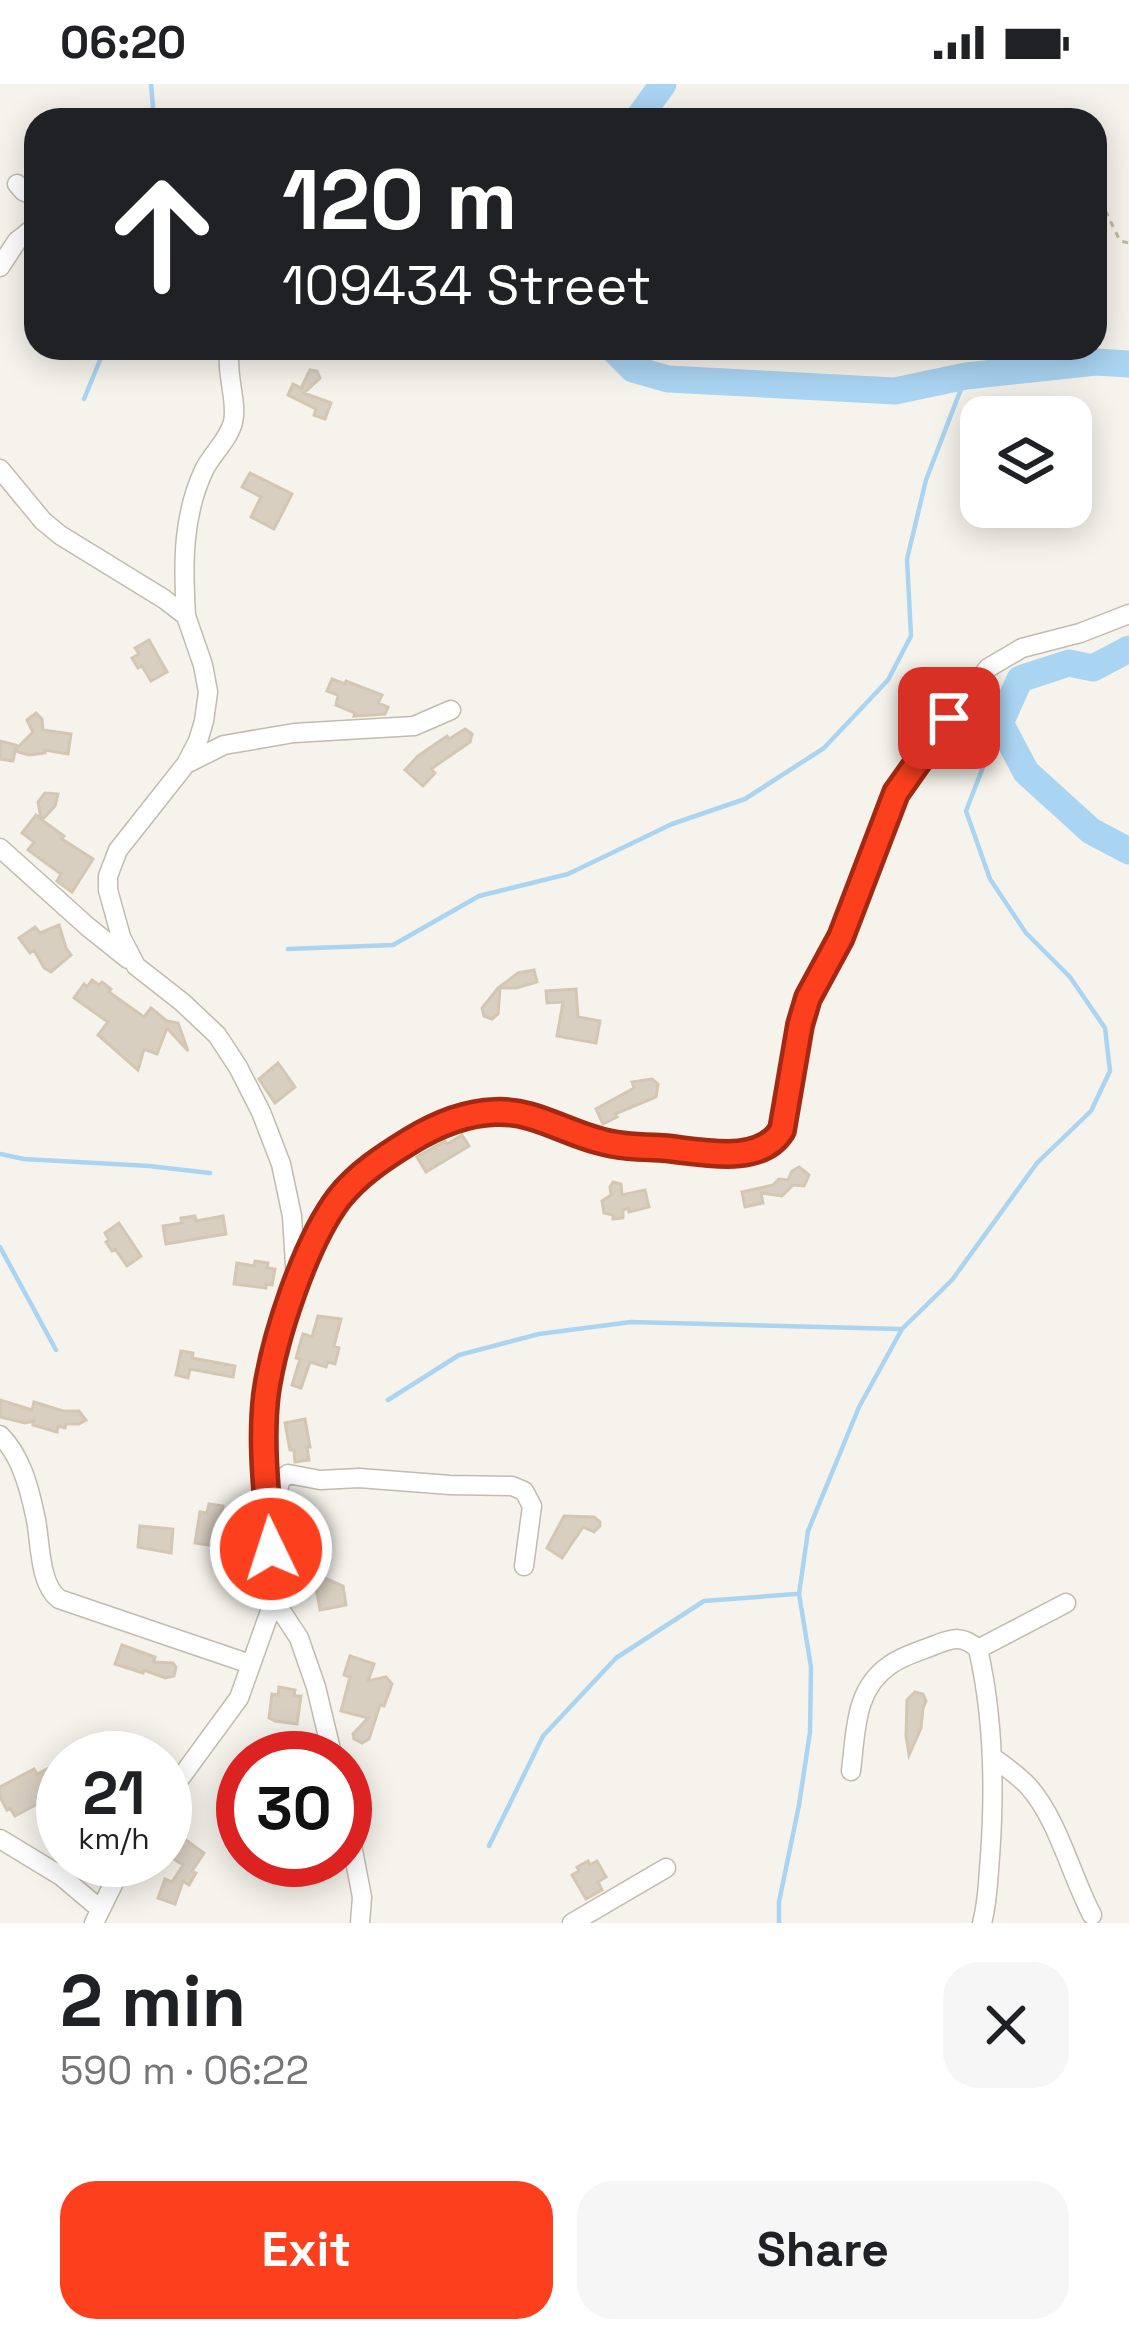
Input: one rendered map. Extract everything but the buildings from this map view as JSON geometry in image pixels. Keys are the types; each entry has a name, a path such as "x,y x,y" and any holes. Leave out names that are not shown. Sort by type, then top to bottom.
{"street":[{"path":"16,184 24,191"},
{"path":"0,267 24,235"},
{"path":"136,966 114,913 108,876 129,834 186,764 204,721 208,692 187,616 184,549 194,493 234,419 229,360"},
{"path":"0,469 60,535 187,616"},
{"path":"192,1763 238,1699 274,1600 264,1451 267,1391 296,1281 338,1200 393,1151 429,1129 490,1112 514,1112 605,1143 723,1154 753,1150 777,1139 808,998 841,937 896,793 918,760 988,668 1022,648 1129,614"},
{"path":"186,764 224,745 294,733 414,726 452,710"},
{"path":"0,848 217,1036 245,1082 281,1164 292,1216 296,1281"},
{"path":"0,1435 22,1471 52,1594 250,1664"},
{"path":"271,1549 278,1487 288,1474 320,1480 512,1486 524,1491 532,1506 524,1566"},
{"path":"274,1600 298,1638 327,1731"},
{"path":"978,1649 1066,1603"},
{"path":"851,1771 859,1706 872,1680 892,1662 955,1637 969,1640 978,1649 992,1731 993,1822 982,1923"},
{"path":"992,1757 1032,1790 1048,1814 1092,1915"},
{"path":"0,1839 49,1868 96,1919 112,1887"},
{"path":"572,1923 666,1868"},
{"path":"360,1887 360,1923"}],"path":[{"path":"1107,214 1120,242 1129,243"}],"waterway":[{"path":"151,84 153,108"},
{"path":"646,108 663,84"},
{"path":"84,399 100,360"},
{"path":"624,360 633,369 668,379 895,391 966,376 1096,362 1129,364"},
{"path":"288,949 393,945 479,896 568,874 672,824 745,799 824,748 888,680 911,636 907,559 926,480 966,376"},
{"path":"1129,649 1093,668 1069,663 1020,679 1000,723 1026,772 1091,831 1129,851"},
{"path":"779,1923 810,1732 811,1667 799,1594 808,1531 859,1407 902,1329 952,1280 1037,1163 1091,1111 1110,1071 1105,1028 1070,977 1026,933 990,879 966,811 1000,723"},
{"path":"0,1154 210,1173"},
{"path":"0,1247 56,1350"},
{"path":"388,1400 459,1355 539,1334 631,1322 900,1329"},
{"path":"489,1846 543,1736 616,1658 704,1601 796,1594"}],"route":[{"path":"271,1549 264,1451 267,1391 296,1281 338,1200 374,1164 429,1129 490,1112 514,1112 578,1135 628,1146 723,1154 753,1150 777,1139 808,998 841,937 896,793 949,718"}]}
